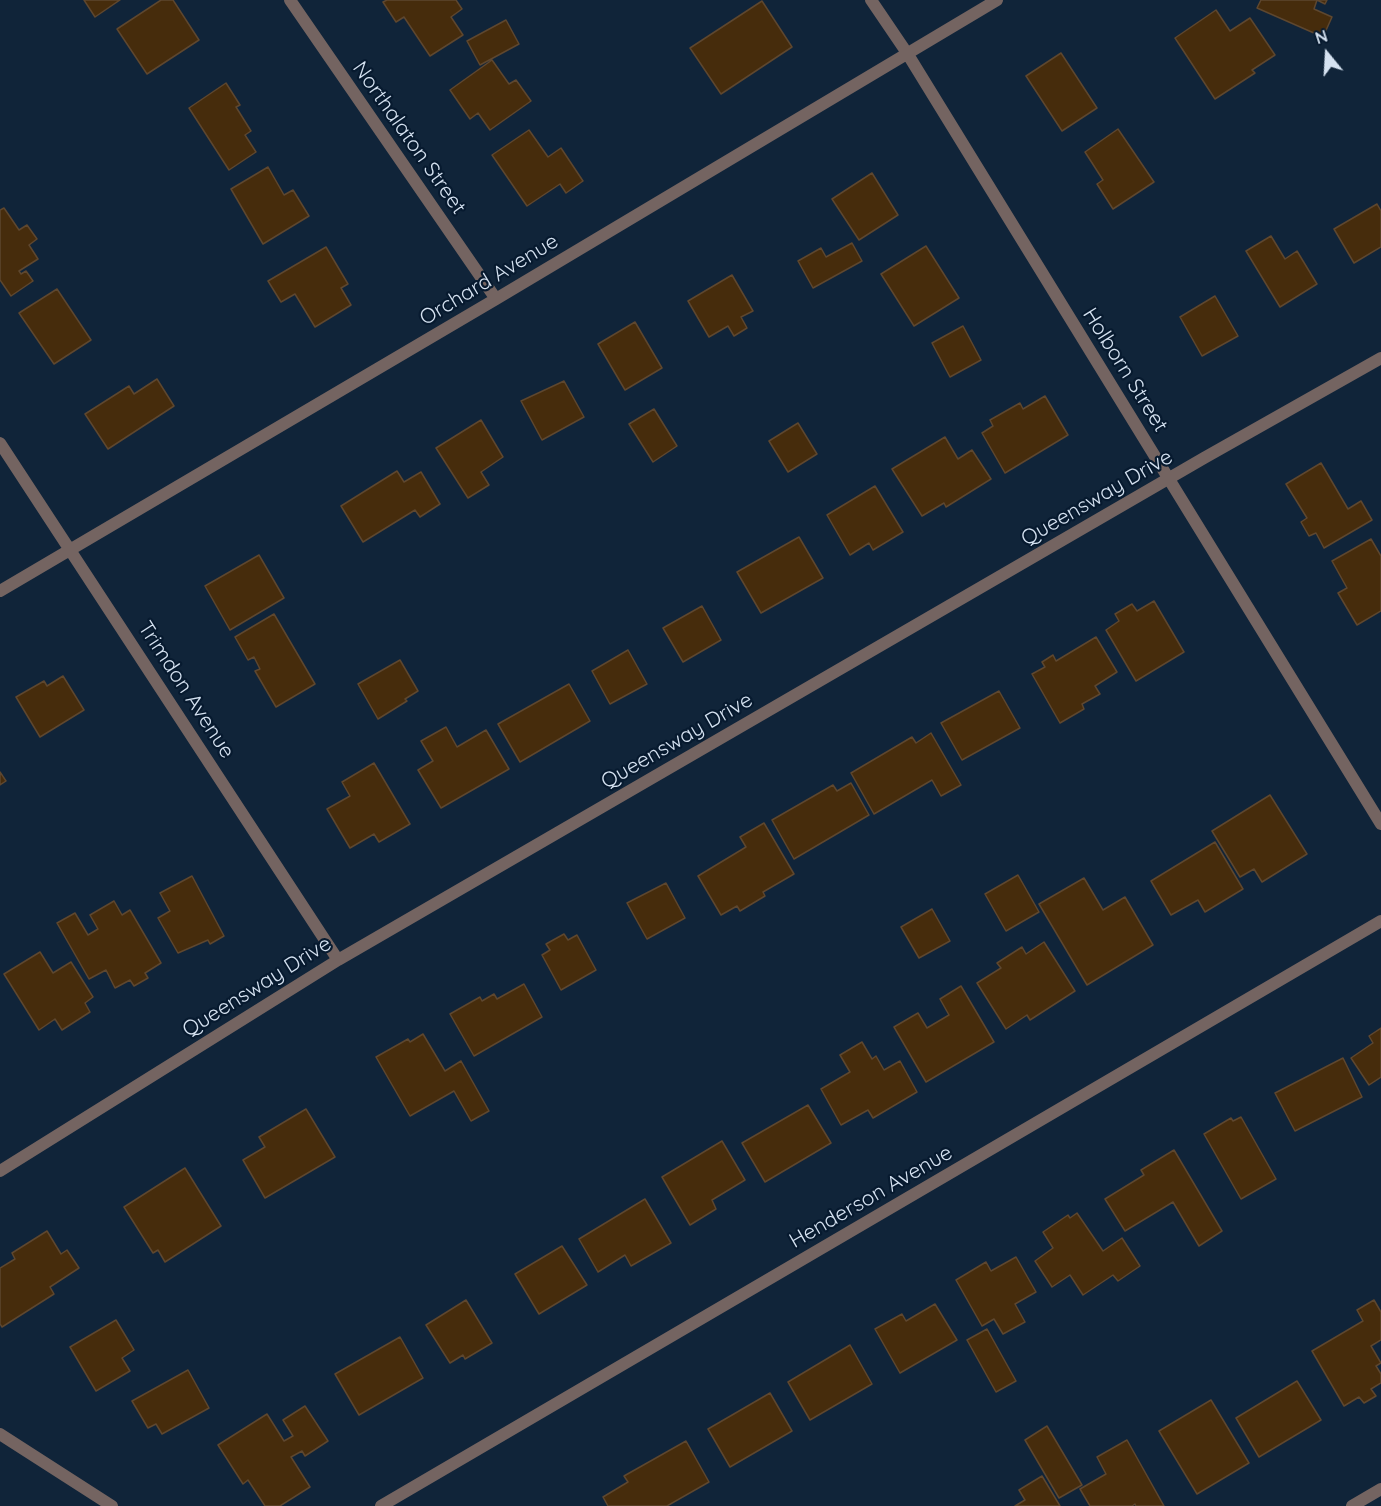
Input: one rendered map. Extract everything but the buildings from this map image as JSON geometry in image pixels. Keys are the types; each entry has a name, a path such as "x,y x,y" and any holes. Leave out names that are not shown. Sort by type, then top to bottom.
{"street":[{"name":"Northalaton Street","path":"290,0 496,299"},
{"name":"Holborn Street","path":"871,0 907,52 1381,824"},
{"name":"Orchard Avenue","path":"0,591 997,0"},
{"name":"Queensway Drive","path":"0,1171 338,960 1381,358"},
{"name":"Trimdon Avenue","path":"0,443 338,960"},
{"name":"Henderson Avenue","path":"381,1506 1381,921"},
{"path":"0,1434 112,1506"},
{"path":"1352,1506 1381,1489"}]}
